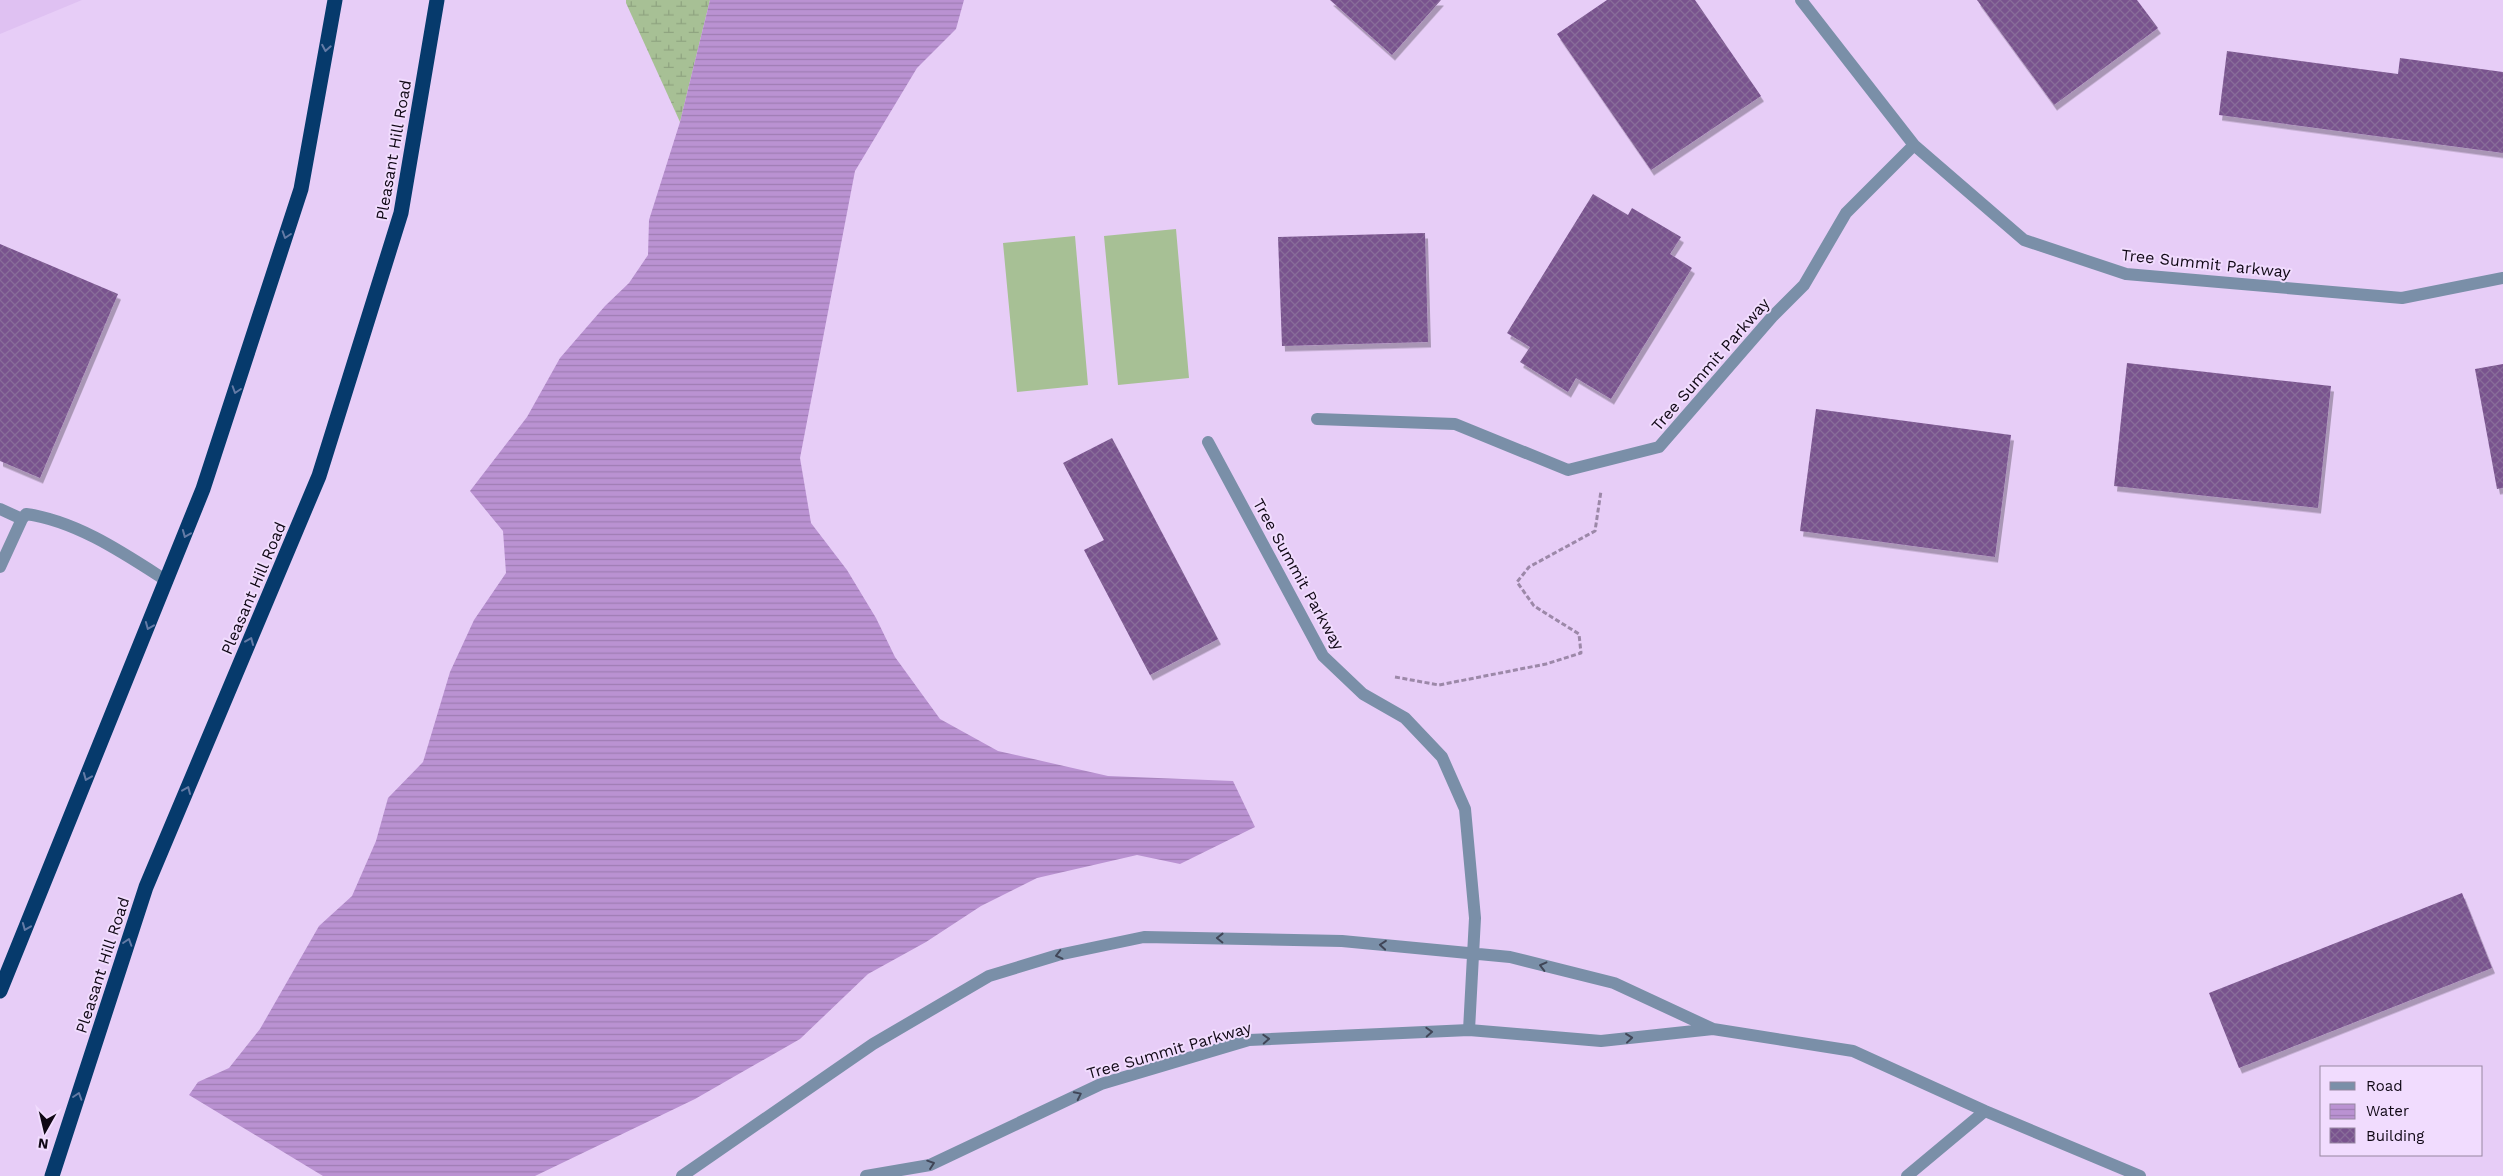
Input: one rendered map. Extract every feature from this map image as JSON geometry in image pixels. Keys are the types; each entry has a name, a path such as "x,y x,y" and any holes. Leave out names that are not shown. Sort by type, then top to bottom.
{"highway":[{"path":"0,991 204,488 301,189 335,0"},
{"name":"Pleasant Hill Road","path":"52,1176 146,887 319,476 401,213 437,0"}],"street":[{"name":"Tree Summit Parkway","path":"1801,0 1914,145 2024,240 2126,274 2402,298 2503,278"},
{"name":"Tree Summit Parkway","path":"1317,419 1455,424 1568,470 1659,447 1772,317 1804,285 1846,212 1914,145"},
{"name":"Tree Summit Parkway","path":"1208,442 1323,656 1363,694 1405,718 1442,757 1465,809 1475,918 1469,1030"},
{"path":"0,509 22,519"},
{"path":"0,567 26,514 35,515 77,530 119,551 167,581"},
{"path":"682,1176 873,1044 989,976 1058,955 1144,937 1342,942 1473,952 1510,957 1614,983 1713,1029"},
{"name":"Tree Summit Parkway","path":"866,1176 930,1165 1100,1084 1249,1040 1469,1030 1601,1041 1713,1029 1854,1051 1985,1111 2140,1176"},
{"path":"1907,1176 1985,1111"}],"path":[{"path":"1349,681 1393,677 1439,685 1546,664 1581,654 1579,634 1534,606 1518,582 1529,567 1595,531 1606,460"}],"shaded area":[{"path":"0,0 82,0 0,34"}],"green space":[{"path":"626,0 710,0 680,122 626,3"},
{"path":"1176,229 1189,378 1118,385 1104,236"},
{"path":"1075,236 1088,385 1017,392 1003,243"}],"water":[{"path":"710,0 964,0 956,29 917,68 855,171 800,458 811,523 847,570 876,618 895,657 940,719 998,751 1108,776 1233,781 1255,827 1180,864 1137,855 1037,878 981,906 926,942 868,974 800,1039 695,1099 535,1176 323,1176 189,1095 198,1082 229,1068 260,1029 319,926 352,896 376,841 388,798 423,762 450,672 474,620 506,573 503,531 470,491 527,417 560,358 605,306 629,283 648,255 649,220 680,122"}],"building":[{"path":"1330,0 1441,0 1392,55"},
{"path":"1607,0 1695,0 1761,96 1651,170 1557,34"},
{"path":"1977,0 2137,0 2158,28 2054,105"},
{"path":"2227,51 2398,74 2400,58 2503,72 2503,153 2219,115"},
{"path":"1593,194 1628,215 1632,208 1681,237 1670,254 1692,268 1611,399 1576,378 1568,392 1520,362 1530,347 1507,333"},
{"path":"1425,233 1428,342 1282,346 1278,237"},
{"path":"0,244 118,294 40,478 0,461"},
{"path":"2127,363 2331,386 2318,508 2114,486"},
{"path":"2503,364 2503,488 2497,489 2475,369"},
{"path":"1816,409 2011,435 1995,557 1800,531"},
{"path":"1112,438 1218,639 1150,675 1084,550 1104,540 1063,463"},
{"path":"2462,893 2492,968 2239,1068 2209,993"}]}
